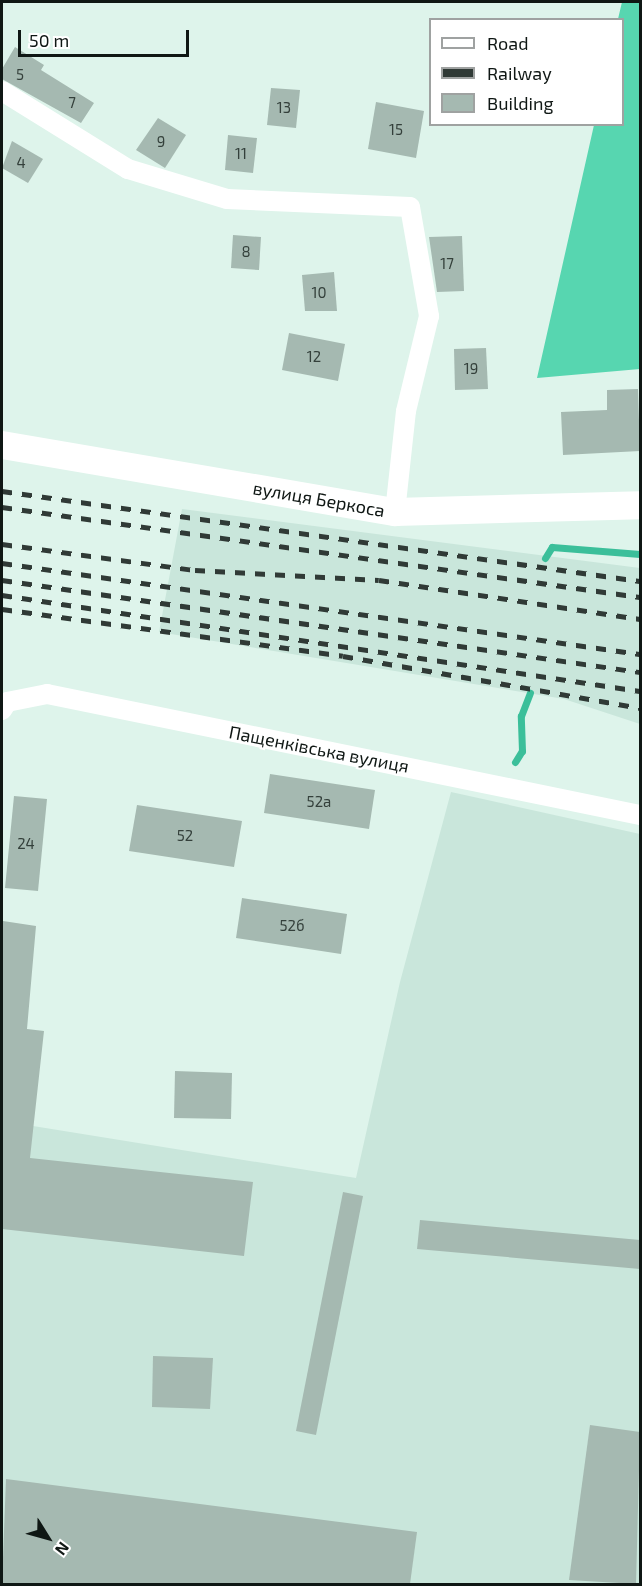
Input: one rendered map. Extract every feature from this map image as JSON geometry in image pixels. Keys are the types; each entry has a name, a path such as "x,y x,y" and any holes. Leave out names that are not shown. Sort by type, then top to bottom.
{"street":[{"path":"2,91 128,169 227,199 410,207 429,316 406,411 395,512"},
{"name":"вулиця Беркоса","path":"2,446 395,512 640,505"},
{"name":"Пащенківська вулиця","path":"2,710 7,702 47,694 640,815"}],"shaded area":[{"path":"182,509 640,568 640,724 564,699 159,632"},
{"path":"451,792 640,834 640,1584 2,1584 2,1121 356,1178 400,982"}],"green space":[{"path":"622,2 640,2 640,369 537,378 594,126 624,126 624,18 618,18"}],"building":[{"path":"15,47 44,65 41,70 94,103 81,123 2,79 2,69"},
{"path":"271,88 300,90 296,128 267,125"},
{"path":"376,102 424,111 416,158 368,149"},
{"path":"158,118 186,135 165,168 136,150"},
{"path":"228,135 257,138 253,173 225,170"},
{"path":"12,141 43,159 28,183 2,168"},
{"path":"233,235 261,237 259,270 231,268"},
{"path":"462,236 464,291 437,292 429,237"},
{"path":"334,272 337,311 305,311 302,275"},
{"path":"289,333 345,344 338,381 282,370"},
{"path":"486,348 488,389 455,390 454,349"},
{"path":"638,389 640,451 563,455 561,412 607,410 607,390"},
{"path":"270,774 375,790 369,829 264,813"},
{"path":"14,796 47,799 38,891 5,888"},
{"path":"137,805 242,821 234,867 129,851"},
{"path":"242,898 347,914 341,954 236,938"},
{"path":"3,921 36,926 27,1029 44,1031 30,1158 253,1182 244,1256 2,1229"},
{"path":"175,1071 232,1073 231,1119 174,1118"},
{"path":"343,1192 363,1196 316,1435 296,1431"},
{"path":"420,1220 640,1240 640,1269 417,1249"},
{"path":"153,1356 213,1358 210,1409 152,1407"},
{"path":"590,1425 640,1432 636,1584 569,1580"},
{"path":"6,1479 417,1532 410,1584 2,1584"}],"waterway":[{"path":"545,558 552,547 640,554"},
{"path":"515,762 522,751 521,716 530,693"}],"railway":[{"path":"2,491 640,581"},
{"path":"2,507 640,597"},
{"path":"2,544 195,570 379,580 640,619"},
{"path":"2,563 640,654"},
{"path":"2,580 640,672"},
{"path":"2,595 640,691"},
{"path":"2,609 343,656 640,708"}]}
